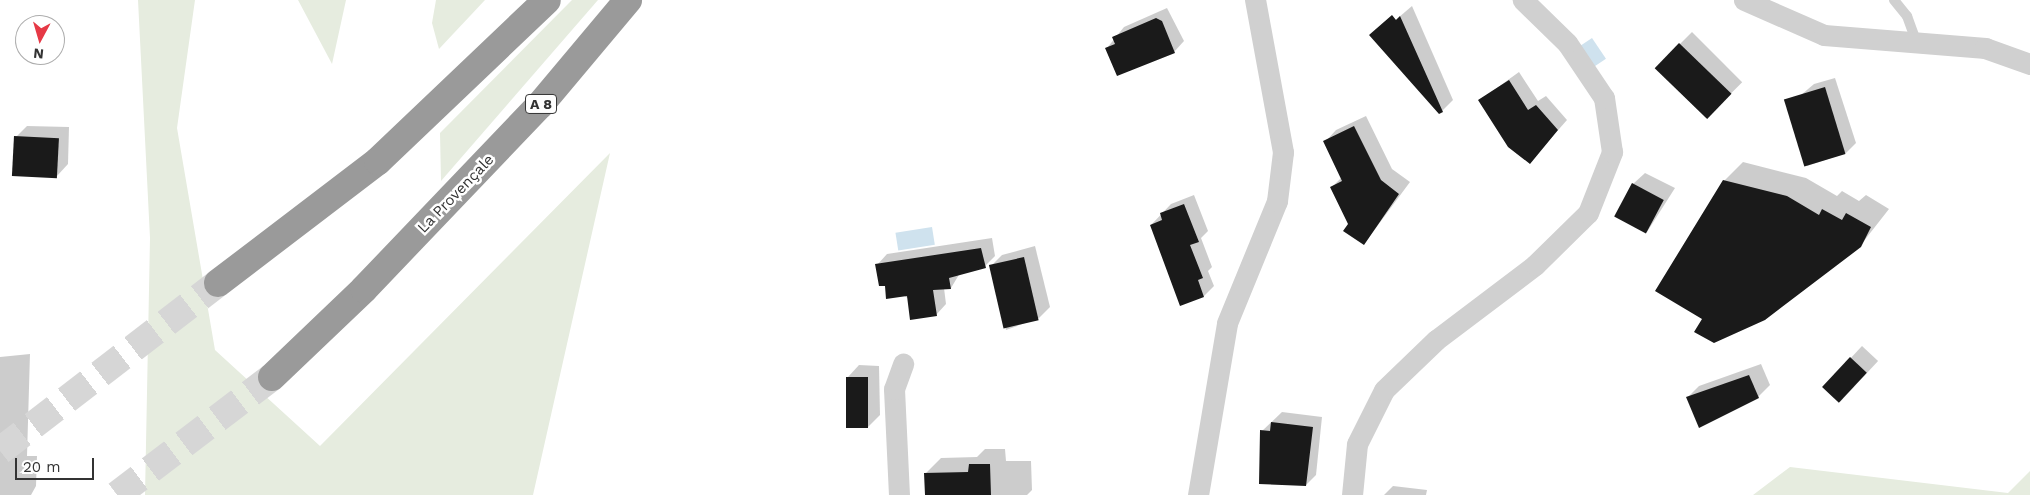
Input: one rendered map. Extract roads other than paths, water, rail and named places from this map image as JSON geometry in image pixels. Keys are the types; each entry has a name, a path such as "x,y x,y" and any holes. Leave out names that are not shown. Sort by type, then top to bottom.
{"highway":[{"path":"218,283 378,161 456,89 547,0"},
{"name":"La Provençale","path":"272,376 375,278 540,105 628,0"}],"street":[{"path":"1198,495 1227,324 1277,201 1283,152 1255,0"},
{"path":"1352,495 1358,444 1384,390 1436,340 1535,266 1588,213 1612,152 1604,98 1567,43 1522,0"},
{"path":"1744,0 1824,34 1917,44 1985,48 2030,64"},
{"path":"899,495 894,389 903,364"}],"lane":[{"path":"1894,0 1907,16 1917,44"}],"water":[{"path":"1592,38 1606,59 1594,67 1580,46"},
{"path":"932,227 935,245 898,251 895,233"}],"tunnel":[{"path":"0,451 218,283"},
{"path":"117,495 272,377"}]}
